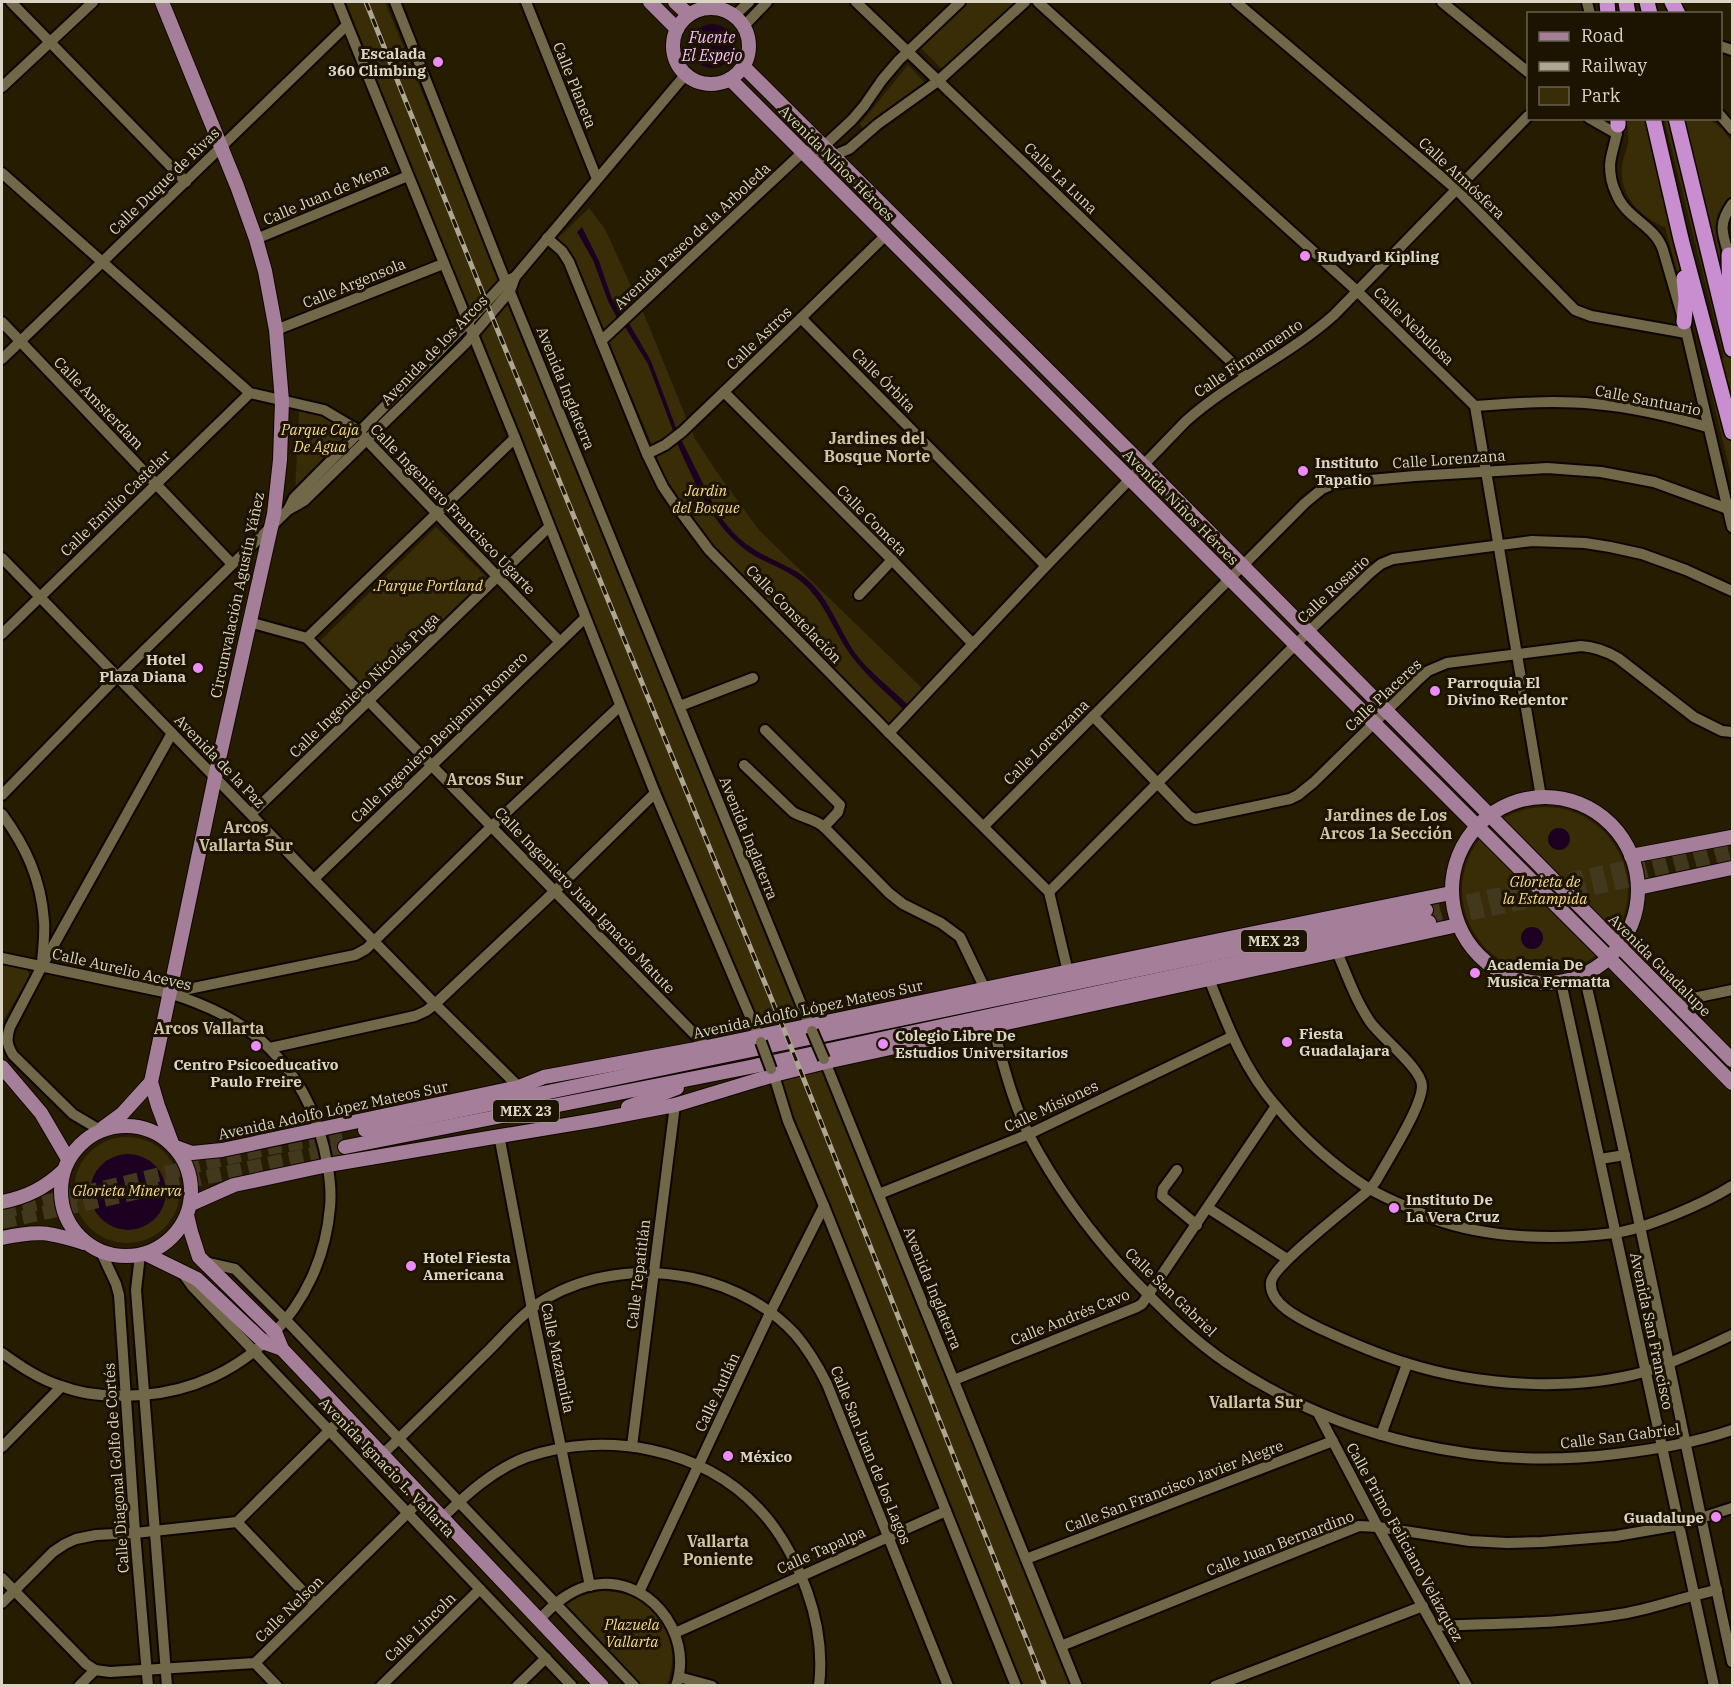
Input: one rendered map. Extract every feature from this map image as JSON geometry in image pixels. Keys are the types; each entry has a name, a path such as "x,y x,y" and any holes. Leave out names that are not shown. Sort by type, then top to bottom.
{"highway":[{"path":"1653,120 1681,239 1732,432"},
{"path":"1676,120 1732,346"},
{"path":"1681,239 1686,299 1685,328"},
{"path":"1731,262 1732,346"}],"main road":[{"name":"Circunvalación Agustín Yáñez","path":"162,2 222,147 256,239 265,271 276,330 282,401 276,501 169,993"},
{"path":"650,2 677,29"},
{"path":"675,2 689,15"},
{"path":"714,8 725,10 739,21 748,38 749,50 744,66 730,79 705,83 695,80 680,67 674,48 674,38 677,29 689,15 703,9 714,8"},
{"name":"Avenida Niños Héroes","path":"744,66 1489,815"},
{"name":"Avenida Niños Héroes","path":"730,79 1609,958"},
{"path":"1541,797 1558,798 1589,808 1614,828 1624,841 1631,856 1638,888 1637,906 1630,929 1609,958 1584,975 1546,984 1514,978 1500,972 1475,952 1458,925 1451,893 1453,871 1460,849 1477,826 1489,815 1514,802 1541,797"},
{"name":"Avenida Guadalupe","path":"1489,815 1732,1060"},
{"path":"1631,856 1732,837"},
{"path":"1638,888 1732,868"},
{"name":"Avenida Adolfo López Mateos Sur","path":"173,1146 192,1153 212,1152 519,1087 544,1077 811,1029 985,989 1451,893"},
{"name":"Avenida Adolfo López Mateos Sur","path":"1427,916 1126,987 707,1076 343,1141 682,1063 1122,973 1427,916"},
{"path":"189,1209 234,1185 328,1165 596,1120 675,1104 773,1072 825,1060 993,1027 1458,925"},
{"path":"1122,973 1171,950"},
{"name":"Avenida Guadalupe","path":"1609,958 1732,1083"},
{"path":"1126,987 1185,985"},
{"path":"169,993 151,1082 173,1146"},
{"path":"519,1087 637,1066 682,1063"},
{"path":"2,1067 41,1113 66,1164 60,1183 63,1211 77,1235 101,1252 114,1256 143,1255 159,1248 180,1228 189,1209 192,1188 189,1173 183,1158 173,1146 152,1131 126,1125 100,1130"},
{"path":"596,1120 707,1076"},
{"path":"2,1202 32,1193 51,1182 76,1147 122,1114 151,1082"},
{"name":"Avenida Ignacio L. Vallarta","path":"189,1209 194,1244 199,1257 275,1332 282,1349 602,1686"},
{"path":"2,1238 27,1232 43,1232 88,1244"},
{"name":"Avenida Ignacio L. Vallarta","path":"143,1255 197,1279 260,1347 282,1349"}],"street":[{"path":"11,2 186,182"},
{"path":"2,87 93,2"},
{"path":"338,2 515,438 655,793 760,1039 788,1121 1016,1686"},
{"name":"Avenida Inglaterra","path":"395,2 1077,1686"},
{"name":"Calle Planeta","path":"526,2 597,179"},
{"path":"739,21 749,2"},
{"path":"739,21 767,2"},
{"name":"Calle La Luna","path":"856,2 1246,376"},
{"path":"828,152 882,80 907,52 960,2"},
{"name":"Avenida Paseo de la Arboleda","path":"601,341 803,152 849,149 878,124 938,81 1025,2"},
{"name":"Calle Nebulosa","path":"1038,2 1358,291 1475,406"},
{"name":"Calle Atmósfera","path":"1236,2 1457,190 1575,310 1591,316 1685,328"},
{"path":"1442,2 1527,71"},
{"name":"Calle Duque de Rivas","path":"2,359 347,25"},
{"name":"Avenida de los Arcos","path":"2,795 232,564 288,510 304,501 368,440 472,335 547,238 687,74"},
{"name":"Calle Firmamento","path":"889,733 1186,421 1207,402 1314,332 1358,291 1527,117"},
{"path":"1722,117 1732,129"},
{"path":"1598,120 1617,124 1610,165 1616,196 1628,212 1660,240 1685,328 1732,527"},
{"path":"2,173 250,393"},
{"name":"Calle Juan de Mena","path":"256,239 408,176"},
{"path":"1731,262 1722,227 1725,215 1732,204"},
{"name":"Calle Astros","path":"648,454 682,432 886,235"},
{"name":"Calle Constelación","path":"547,238 562,251 569,262 663,487 710,550 1049,892"},
{"name":"Calle Argensola","path":"276,330 443,264"},
{"name":"Avenida de los Arcos","path":"288,510 294,498 358,431 510,283"},
{"name":"Calle Órbita","path":"801,318 1046,566"},
{"name":"Calle Amsterdam","path":"2,322 232,564"},
{"name":"Calle Cometa","path":"724,392 973,644"},
{"name":"Calle Ingeniero Francisco Ugarte","path":"250,393 324,410 358,431 560,642"},
{"name":"Calle Emilio Castelar","path":"2,634 250,393"},
{"name":"Calle Santuario","path":"1475,406 1546,402 1593,404 1640,410 1707,427"},
{"path":"1475,406 1541,797"},
{"path":"249,622 307,638 515,438"},
{"name":"Calle Lorenzana","path":"984,826 1242,565 1322,489 1334,484 1357,481 1547,468 1601,472 1654,482 1728,508"},
{"name":"Calle Ingeniero Nicolás Puga","path":"251,814 549,526"},
{"name":"Calle Rosario","path":"1049,892 1308,632 1370,573 1387,561 1406,556 1541,541 1585,543 1659,560 1732,591"},
{"name":"Avenida de la Paz","path":"2,558 435,1004 519,1087"},
{"path":"859,595 892,560"},
{"name":"Calle Ingeniero Benjamín Romero","path":"314,879 585,618"},
{"name":"Calle Ingeniero Juan Ignacio Matute","path":"307,638 707,1047"},
{"name":"Calle Placeres","path":"1093,716 1189,816 1195,819 1290,799 1306,790 1419,679 1438,666 1447,663 1581,646 1594,647 1618,658 1694,717 1722,730 1732,732"},
{"path":"680,706 753,678"},
{"path":"169,993 355,955 366,949 620,706"},
{"path":"765,730 840,805 838,812 820,824"},
{"path":"100,1130 73,1114 13,1055 8,1046 7,1037 42,966 172,733"},
{"path":"744,765 793,812 820,824 896,899 941,923 960,937 985,989"},
{"path":"270,1048 415,1016 426,1011 555,891 655,793"},
{"path":"2,814 20,840 33,867 42,901 44,923 42,966"},
{"path":"1049,892 1068,972"},
{"path":"1337,952 1371,1023 1417,1072 1422,1087 1415,1110 1370,1189 1287,1259 1273,1275 1272,1289 1283,1306 1299,1319 1407,1364 1458,1376 1500,1382 1542,1384 1587,1382 1646,1371 1732,1335"},
{"name":"Calle Aurelio Aceves","path":"2,958 169,993 223,1014 248,1029 270,1048 302,1089 320,1130 328,1165 330,1207 323,1248 310,1281 286,1320 260,1347 228,1370 197,1384 144,1395 125,1396 84,1392 61,1387 28,1371 2,1353"},
{"name":"Avenida San Francisco","path":"1584,975 1625,1155 1732,1662"},
{"path":"1209,979 1231,1037 1252,1073 1276,1106 1318,1151 1370,1189 1436,1220 1486,1232 1549,1237 1616,1233 1640,1227 1682,1210 1732,1186"},
{"name":"Avenida San Francisco","path":"1561,982 1714,1686"},
{"path":"1674,1002 1732,990"},
{"name":"Calle San Gabriel","path":"993,1027 1008,1081 1029,1134 1054,1179 1082,1219 1113,1258 1180,1325 1225,1362 1284,1397 1318,1413 1381,1435 1451,1452 1521,1459 1594,1457 1662,1449 1732,1430"},
{"name":"Calle Misiones","path":"879,1194 1029,1134 1231,1037"},
{"name":"Calle Tepatitlán","path":"632,1446 675,1104"},
{"name":"Calle Andrés Cavo","path":"954,1380 1143,1304 1276,1106"},
{"name":"Calle Mazamitla","path":"499,1135 532,1309 590,1586"},
{"path":"1600,1159 1625,1155"},
{"path":"1177,1170 1163,1189 1162,1196 1197,1225"},
{"name":"Calle Autlán","path":"639,1592 770,1313 824,1206"},
{"path":"1208,1208 1287,1259"},
{"name":"Calle Diagonal Golfo de Cortés","path":"101,1252 119,1295 148,1686"},
{"path":"143,1255 136,1290 167,1686"},
{"name":"Avenida Ignacio L. Vallarta","path":"204,1262 235,1269 634,1686"},
{"name":"Calle San Juan de los Lagos","path":"382,1455 532,1309 557,1294 585,1282 628,1273 653,1273 701,1279 732,1290 770,1313 794,1333 807,1348 818,1367 827,1384 948,1686"},
{"name":"Avenida Ignacio L. Vallarta","path":"260,1347 329,1431 409,1512 572,1686"},
{"path":"1381,1435 1407,1364"},
{"path":"2,1447 61,1387"},
{"name":"Calle Primo Feliciano Velázquez","path":"1318,1413 1378,1527 1467,1686"},
{"path":"2,1603 45,1559 65,1544 84,1537 237,1522 345,1415"},
{"name":"Calle San Francisco Javier Alegre","path":"1026,1559 1333,1441"},
{"path":"442,1518 458,1502 507,1466 525,1457 562,1449 596,1445 632,1446 653,1450 699,1466 739,1491 759,1509 791,1551 815,1616 821,1660 819,1686"},
{"name":"Calle Nelson","path":"95,1670 110,1672 255,1663 423,1498"},
{"name":"Calle Juan Bernardino","path":"1061,1646 1359,1526 1470,1541 1552,1542 1617,1536 1679,1524 1732,1508"},
{"name":"Calle Tapalpa","path":"675,1633 946,1511"},
{"path":"237,1522 315,1604"},
{"path":"2,1578 78,1657 95,1670 79,1686"},
{"path":"539,1620 555,1603 569,1594 590,1586 610,1584 626,1587 639,1592 667,1617 679,1648 677,1681 712,1686"},
{"name":"Calle Lincoln","path":"381,1686 480,1589"},
{"path":"1435,1626 1567,1620 1629,1612 1717,1590"},
{"path":"1215,1686 1423,1606"},
{"path":"517,1686 546,1658"},
{"path":"255,1663 277,1686"}],"green space":[{"path":"346,2 385,2 825,1076 1070,1685 1023,1685"},
{"path":"968,2 1014,2 943,70 920,47"},
{"path":"908,65 925,83 864,129 860,124"},
{"path":"1627,120 1648,120 1675,233 1683,295 1665,227 1639,211 1627,195 1622,177 1622,166 1628,136"},
{"path":"1664,120 1671,120 1730,357 1732,357 1732,479 1704,363 1687,274 1711,362 1724,358"},
{"path":"1682,120 1710,120 1723,129 1732,143 1732,199 1718,216 1724,283"},
{"name":"Jardin del Bosque","path":"589,208 605,229 646,319 694,437 716,471 759,530 923,689 894,729 707,540 686,514 668,484 572,253 558,238"},
{"name":"Parque Caja De Agua","path":"299,411 329,418 355,431 295,493"},
{"name":".Parque Portland","path":"436,527 487,578 370,692 320,641"},
{"name":"Glorieta de la Estampida","path":"1545,807 1577,814 1604,831 1621,858 1628,890 1621,922 1604,949 1577,966 1545,973 1513,966 1486,949 1469,922 1462,890 1469,858 1486,831 1513,814"},
{"path":"2,964 26,969 29,977 2,1023"},
{"name":"Glorieta Minerva","path":"127,1137 147,1141 164,1153 176,1170 180,1190 176,1210 164,1227 147,1239 127,1243 107,1239 90,1227 78,1210 74,1190 78,1170 90,1153 107,1141"},
{"name":"Plazuela Vallarta","path":"603,1591 621,1593 637,1599 661,1620 672,1650 672,1667 667,1685 640,1685 566,1608 566,1605 581,1595"}],"water":[{"name":"Fuente El Espejo","path":"712,24 721,25 728,30 733,37 733,55 728,62 721,67 712,68 703,67 696,62 691,55 690,46 691,37 696,30 703,25"},
{"path":"582,227 599,261 612,299 622,314 621,318 617,318 608,301 593,260 577,232"},
{"path":"624,322 629,323 651,361 678,433 675,436 648,364"},
{"path":"681,439 717,512 725,522 737,536 759,553 805,577 811,583 824,599 855,653 908,705 904,710 856,662 821,604 809,589 787,572 747,551 723,528 713,515 690,471 676,441"},
{"path":"1559,828 1567,831 1570,839 1567,847 1559,850 1551,847 1548,839 1551,831"},
{"path":"1532,927 1540,930 1543,938 1540,946 1532,949 1524,946 1521,938 1524,930"},
{"path":"128,1154 143,1157 155,1165 163,1177 166,1192 163,1207 155,1219 143,1227 128,1230 113,1227 101,1219 93,1207 90,1192 93,1177 101,1165 113,1157"}],"tunnel":[{"path":"1426,910 1732,845"},
{"path":"1429,922 1732,859"},
{"path":"2,1212 274,1147 342,1135"},
{"path":"2,1222 345,1147"}],"railway":[{"path":"366,2 787,1037 1045,1686"}],"place":[{"name":"Escalada 360 Climbing","path":"438,62"},
{"name":"Rudyard Kipling","path":"1305,256"},
{"name":"Instituto Tapatio","path":"1303,471"},
{"name":"Hotel Plaza Diana","path":"198,668"},
{"name":"Parroquia El Divino Redentor","path":"1435,691"},
{"name":"Academia De Musica Fermatta","path":"1475,973"},
{"name":"Fiesta Guadalajara","path":"1287,1042"},
{"name":"Colegio Libre De Estudios Universitarios","path":"883,1044"},
{"name":"Centro Psicoeducativo Paulo Freire","path":"256,1046"},
{"name":"Instituto De La Vera Cruz","path":"1394,1208"},
{"name":"Hotel Fiesta Americana","path":"411,1266"},
{"name":"México","path":"728,1456"},
{"name":"Guadalupe","path":"1716,1517"}],"district":[{"name":"Jardines del Bosque Norte","path":"877,447"},
{"name":"Arcos Sur","path":"485,779"},
{"name":"Jardines de Los Arcos 1a Sección","path":"1386,824"},
{"name":"Arcos Vallarta Sur","path":"246,836"},
{"name":"Arcos Vallarta","path":"209,1028"},
{"name":"Vallarta Sur","path":"1256,1402"},
{"name":"Vallarta Poniente","path":"718,1550"}]}
